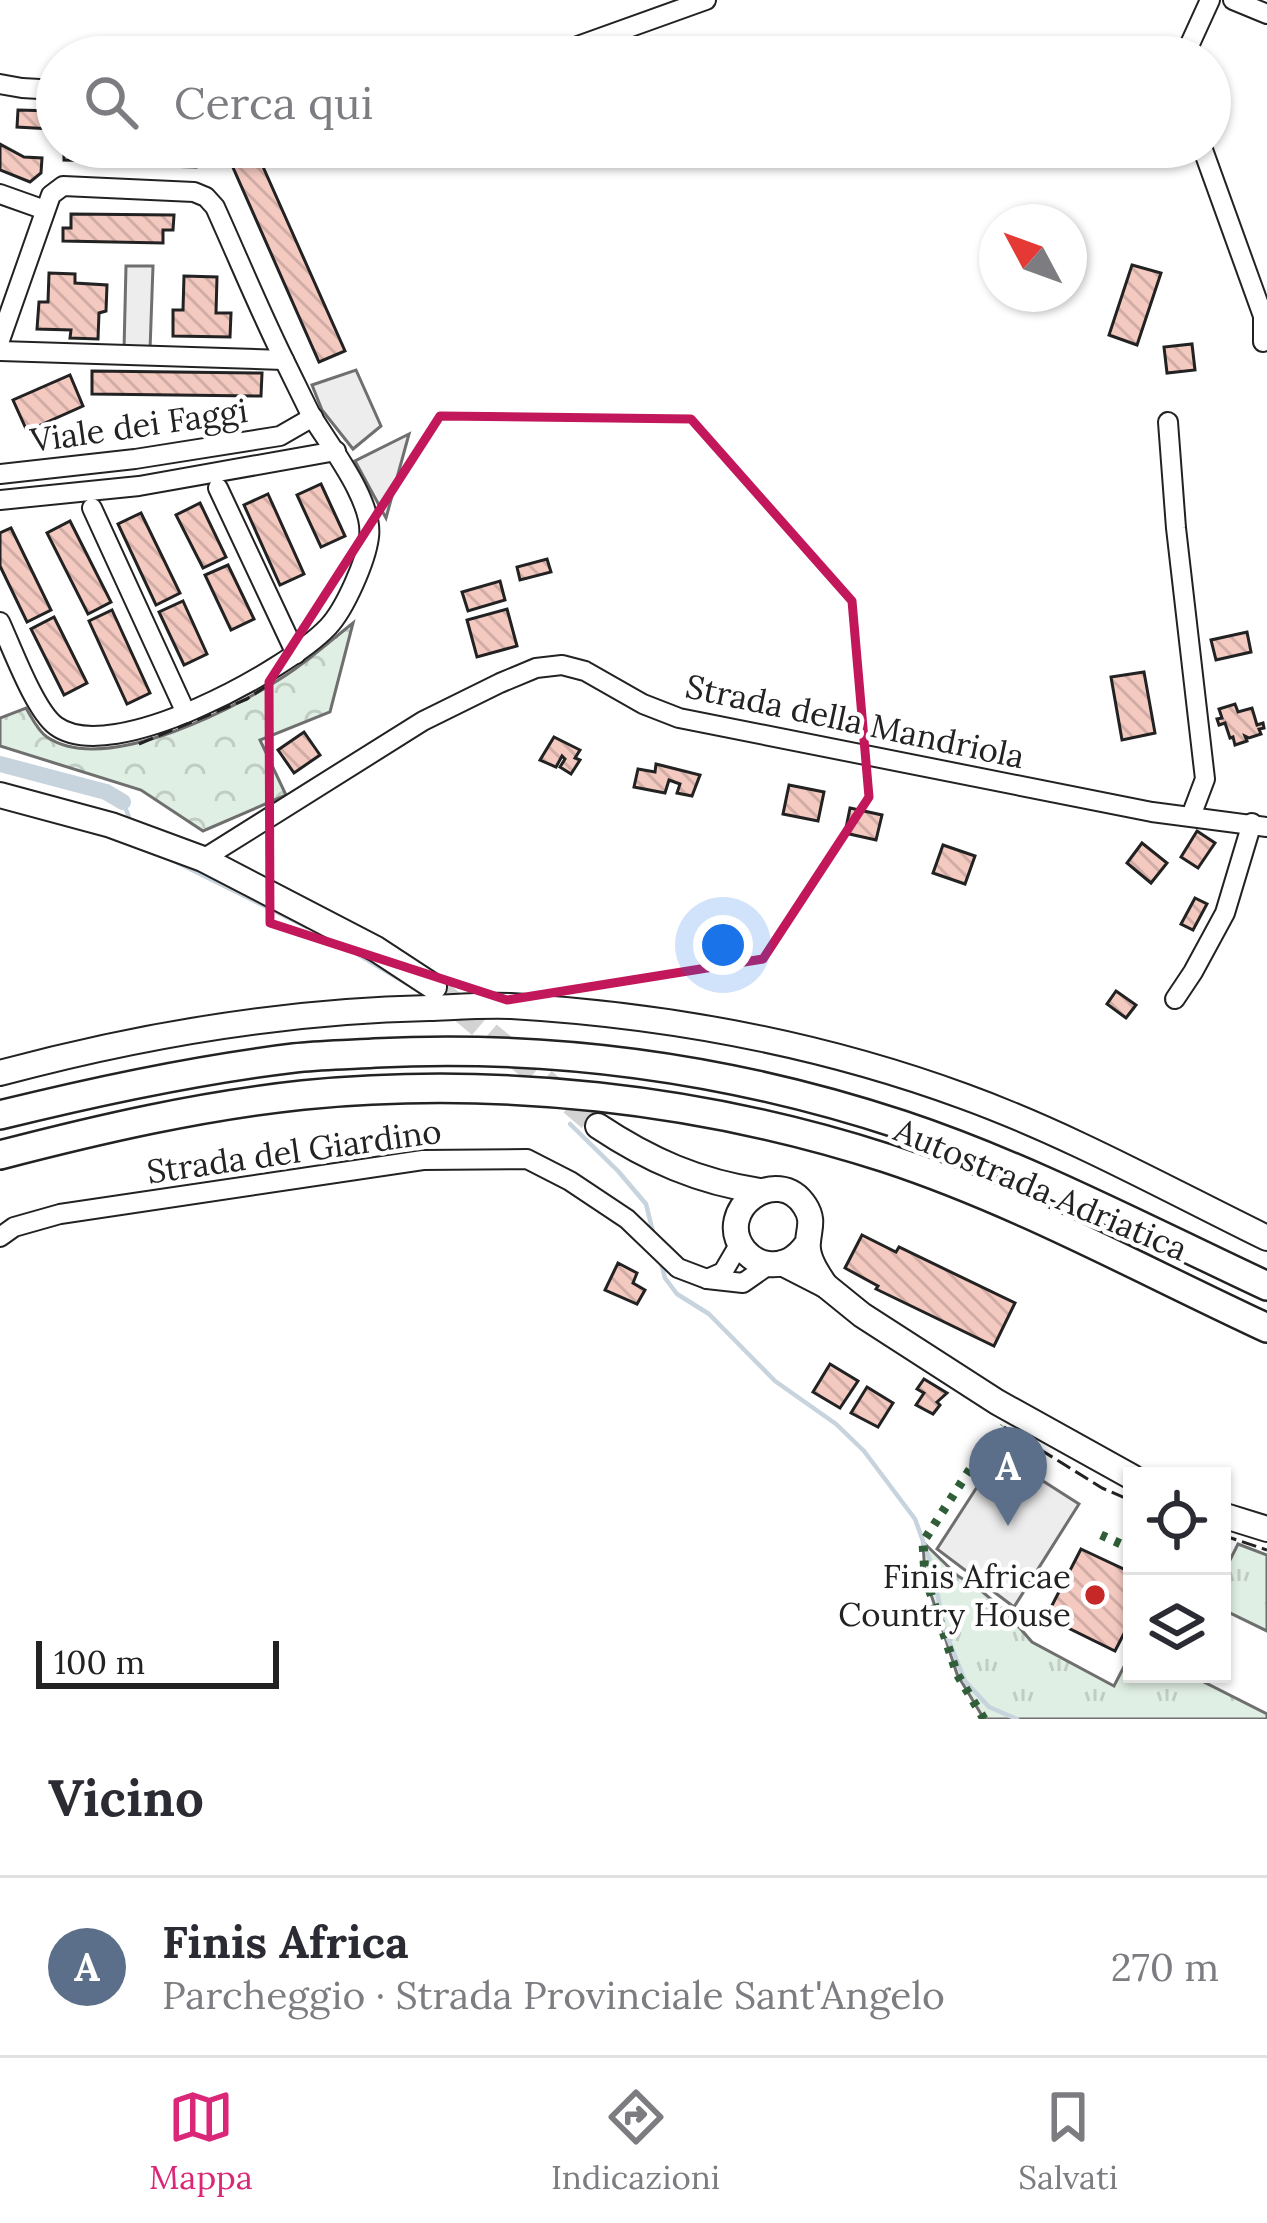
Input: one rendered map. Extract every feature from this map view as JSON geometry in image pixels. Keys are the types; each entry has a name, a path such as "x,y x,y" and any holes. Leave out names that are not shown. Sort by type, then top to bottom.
{"highway":[{"name":"Autostrada Adriatica","path":"0,1114 186,1073 298,1057 424,1051 544,1053 682,1069 784,1090 904,1126 1022,1171 1267,1286"},
{"name":"Autostrada Adriatica","path":"0,1155 172,1115 302,1095 389,1089 524,1091 673,1107 772,1125 889,1160 1006,1205 1267,1328"}],"main road":[{"path":"0,795 112,825 203,860 376,950 434,987"},
{"path":"0,1073 176,1032 272,1018 370,1009 508,1006 614,1016 736,1032 846,1059 964,1096 1097,1154 1267,1238"},
{"path":"598,1126 628,1146 707,1182 783,1190 802,1202 811,1222 807,1244 813,1266 825,1285"},
{"path":"707,1182 747,1254 825,1285 862,1315 997,1402 1123,1472"},
{"path":"738,1231 741,1207 760,1191"},
{"path":"776,1264 793,1260 807,1244"},
{"path":"1231,1518 1267,1529"}],"street":[{"path":"606,36 706,0"},
{"path":"1194,36 1210,0"},
{"path":"1234,0 1267,14"},
{"path":"0,84 36,88"},
{"path":"1210,168 1263,316 1262,342"},
{"path":"0,340 51,195 63,186 194,192 206,197 215,207 313,417 369,515 370,538 347,601 324,632 269,671 186,713 136,730 96,737 74,735 56,726 43,712 0,622"},
{"path":"0,194 45,210"},
{"path":"0,351 284,360"},
{"name":"Viale dei Faggi","path":"0,474 280,436 313,417"},
{"path":"1168,422 1205,779 1191,816"},
{"name":"Viale dei Faggi","path":"0,500 152,484 336,451"},
{"path":"218,488 296,654"},
{"path":"92,508 186,713"},
{"name":"Strada della Mandriola","path":"203,860 423,721 536,668 562,665 585,671 643,704 680,718 1151,812 1259,825"},
{"path":"1175,999 1225,913 1259,825"},
{"name":"Strada del Giardino","path":"0,1237 14,1227 60,1214 355,1170 423,1160 527,1159 627,1219 678,1268 706,1279"},
{"path":"706,1279 723,1272 738,1231"},
{"path":"706,1279 743,1283 776,1264"}],"highlighted area":[{"path":"440,416 691,419 852,601 869,797 763,959 507,1000 270,923 269,682"}],"green space":[{"path":"353,623 330,712 260,740 286,795 203,831 141,790 0,746 0,718 26,708 47,737 73,747 138,743 174,732 272,684"},
{"path":"923,1542 1005,1611 1032,1642 1114,1686 1123,1668 1123,1683 1206,1683 1267,1714 1267,1719 984,1719 957,1674 925,1576"},
{"path":"1238,1544 1267,1555 1267,1631 1231,1613 1231,1558"}],"shaded area":[{"path":"126,266 153,266 150,350 124,350"},
{"path":"356,370 381,426 353,449 322,410 312,385"},
{"path":"409,434 386,518 355,461"},
{"path":"999,1453 1079,1504 1014,1607 937,1549"}],"building":[{"path":"18,110 36,111 36,128 17,127"},
{"path":"0,144 24,157 36,158 36,168 41,168 30,182 0,170"},
{"path":"233,168 264,168 345,351 319,362"},
{"path":"71,214 174,215 173,230 163,230 163,243 63,241 63,228 71,228"},
{"path":"1132,265 1161,273 1137,345 1109,335"},
{"path":"49,273 75,274 75,283 107,285 98,339 70,338 71,330 37,329 39,302 48,302"},
{"path":"184,276 217,277 216,313 231,313 230,337 173,336 173,310 183,310"},
{"path":"1192,344 1195,370 1167,373 1164,347"},
{"path":"92,371 262,373 261,396 92,394"},
{"path":"70,375 83,406 27,431 13,400"},
{"path":"321,484 345,536 321,547 297,495"},
{"path":"268,494 304,574 280,585 244,505"},
{"path":"200,503 226,557 203,568 176,515"},
{"path":"141,513 180,593 156,605 118,524"},
{"path":"70,521 111,602 88,614 47,533"},
{"path":"11,528 51,610 27,622 0,566 0,533"},
{"path":"547,559 551,572 520,580 517,567"},
{"path":"228,565 254,619 231,630 205,575"},
{"path":"500,581 505,600 468,611 462,592"},
{"path":"183,601 207,654 184,665 159,612"},
{"path":"507,609 517,646 477,657 467,620"},
{"path":"112,610 150,693 127,704 89,621"},
{"path":"54,617 87,683 64,695 31,629"},
{"path":"1247,632 1251,652 1216,660 1211,640"},
{"path":"1144,672 1155,733 1122,740 1111,677"},
{"path":"1235,704 1238,712 1252,708 1257,725 1263,723 1264,728 1259,729 1261,734 1245,736 1247,741 1235,745 1225,723 1219,725 1217,719 1222,718 1219,709"},
{"path":"304,732 320,755 294,773 278,750"},
{"path":"554,737 580,750 571,774 560,767 562,756 556,767 540,760"},
{"path":"656,764 700,775 692,796 677,793 680,784 669,780 665,793 634,787 638,769 655,772"},
{"path":"789,785 824,792 818,821 783,814"},
{"path":"850,808 882,815 876,840 845,833"},
{"path":"1197,831 1215,843 1198,868 1181,857"},
{"path":"1142,843 1167,863 1151,883 1127,863"},
{"path":"943,845 975,856 965,884 933,873"},
{"path":"1195,898 1207,904 1193,930 1181,924"},
{"path":"1116,991 1136,1005 1126,1018 1107,1004"},
{"path":"862,1235 896,1252 899,1247 1015,1303 994,1346 876,1289 878,1286 845,1268"},
{"path":"618,1263 637,1273 633,1283 645,1290 637,1304 605,1290"},
{"path":"830,1364 858,1381 840,1408 813,1392"},
{"path":"924,1379 947,1393 933,1414 916,1405 924,1393 917,1389"},
{"path":"867,1387 893,1403 878,1427 851,1413"},
{"name":"Finis Africae Country House","path":"1081,1549 1123,1569 1123,1635 1115,1651 1046,1617"}],"waterway":[{"path":"0,764 106,792 123,802"},
{"path":"123,802 129,817"},
{"path":"172,860 307,927"},
{"path":"339,943 406,983"},
{"path":"570,1124 646,1204 654,1236"},
{"path":"660,1259 665,1278 677,1294 709,1314 775,1381 836,1424 864,1451 915,1519 931,1563 945,1631 965,1681 989,1707 1017,1719"}],"tunnel":[{"path":"434,987 598,1126"}],"hedge":[{"path":"984,1719 957,1674 925,1576 923,1542 974,1463 1004,1427"},
{"path":"1101,1535 1123,1545"}],"fence":[{"path":"139,744 265,687"},
{"path":"1004,1427 1123,1497"},
{"path":"1231,1538 1267,1550"}],"place":[{"name":"Finis Africa","path":"1008,1526"},
{"name":"Finis Africae Country House","path":"1095,1595"}]}
